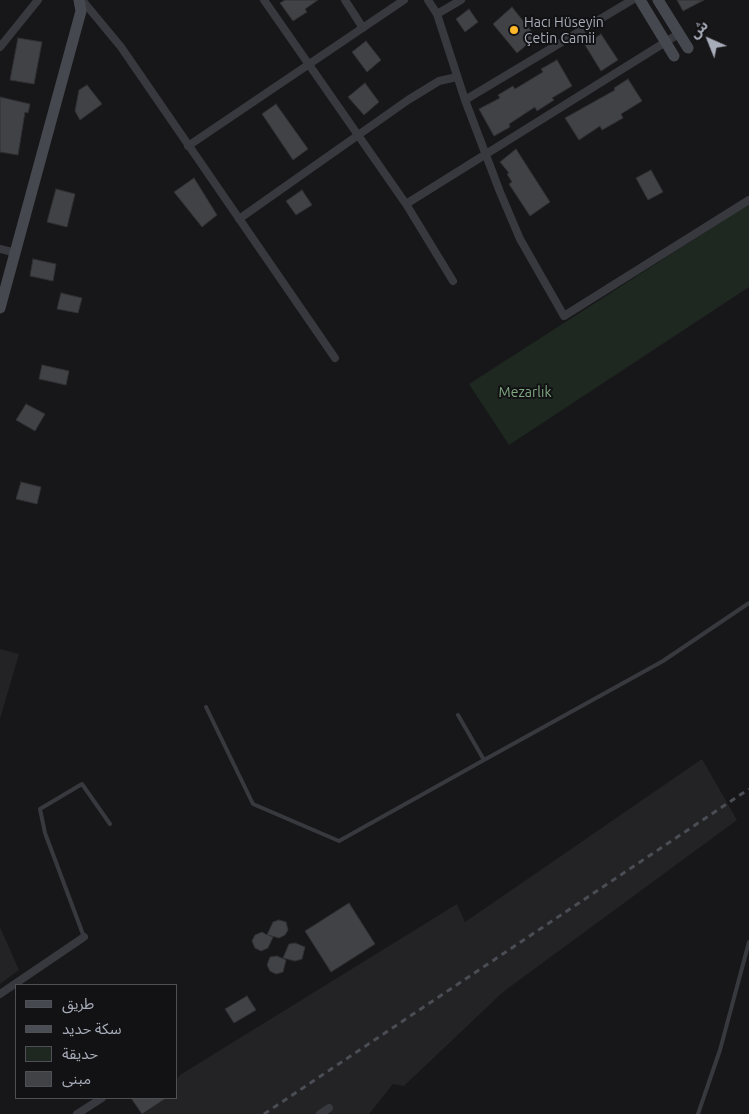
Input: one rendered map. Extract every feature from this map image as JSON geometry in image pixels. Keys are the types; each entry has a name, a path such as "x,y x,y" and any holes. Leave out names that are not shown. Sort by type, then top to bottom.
{"street":[{"path":"0,47 38,0"},
{"path":"80,0 120,47 334,358"},
{"path":"0,308 81,11 80,0"},
{"path":"264,0 406,204 453,281"},
{"path":"345,0 363,28"},
{"path":"188,146 404,0"},
{"path":"428,0 437,14 465,100 520,239 564,316 749,200"},
{"path":"437,14 461,0"},
{"path":"465,100 632,0"},
{"path":"640,0 674,56"},
{"path":"658,0 688,48"},
{"path":"406,204 680,33"},
{"path":"239,219 358,134 439,81 457,77"},
{"path":"0,249 16,253"},
{"path":"0,994 84,937"},
{"path":"77,1114 100,1099"},
{"path":"320,1114 329,1108"}],"lane":[{"path":"206,707 253,804 339,841 663,661 749,603"},
{"path":"458,715 484,760"},
{"path":"84,937 45,833 40,809 82,784 110,824"},
{"path":"698,1114 720,1050 749,942"}],"shaded area":[{"path":"0,649 19,654 0,719"},
{"path":"702,759 737,820 503,992 404,1086 393,1084 369,1114 144,1114 163,1099 178,1099 178,1078 180,1075 457,904 465,922"},
{"path":"0,927 19,970 0,984"}],"green space":[{"name":"Mezarlık","path":"749,204 749,287 509,445 469,384"}],"building":[{"path":"285,0 318,0 305,9 307,12 293,21 280,3"},
{"path":"677,0 704,0 683,11"},
{"name":"Hacı Hüseyin Çetin Camii","path":"512,7 536,37 517,53 493,24"},
{"path":"469,9 478,22 465,32 456,19"},
{"path":"601,34 618,60 601,71 585,45"},
{"path":"18,38 42,42 34,84 10,80"},
{"path":"366,41 381,60 367,72 352,52"},
{"path":"557,60 572,86 552,98 554,100 537,111 535,107 509,124 510,127 494,136 479,109 500,98 498,95 513,86 515,89 543,72 541,69"},
{"path":"628,79 642,101 621,114 623,118 602,130 600,126 579,140 565,118 615,90 614,88"},
{"path":"365,83 379,102 364,115 348,97"},
{"path":"87,85 102,104 80,120 75,111 79,90"},
{"path":"0,97 30,104 28,113 25,112 18,155 0,152"},
{"path":"276,104 308,149 293,160 262,114"},
{"path":"516,149 550,202 530,216 509,184 512,182 507,174 509,173 500,162"},
{"path":"651,170 663,192 648,200 636,178"},
{"path":"194,178 217,215 202,227 174,192"},
{"path":"56,189 75,194 67,227 47,222"},
{"path":"302,190 312,205 296,215 286,201"},
{"path":"33,259 56,264 53,281 30,276"},
{"path":"61,293 82,298 78,313 57,309"},
{"path":"42,365 69,371 66,385 39,379"},
{"path":"26,404 45,414 35,431 16,420"},
{"path":"21,482 41,487 37,504 16,499"},
{"path":"349,903 375,944 331,972 305,931"},
{"path":"279,920 286,922 288,930 285,935 279,938 268,935 273,937 268,948 261,951 255,948 252,941 255,935 262,932 267,935 273,922"},
{"path":"295,943 305,947 302,959 295,961 283,958 289,944"},
{"path":"277,956 286,960 283,972 276,974 270,971 267,965 270,957"},
{"path":"247,996 256,1010 234,1023 225,1009"},
{"path":"132,1099 164,1099 142,1114"}],"railway":[{"path":"264,1114 749,789"}],"place":[{"name":"Hacı Hüseyin Çetin Camii","path":"514,30"}]}
